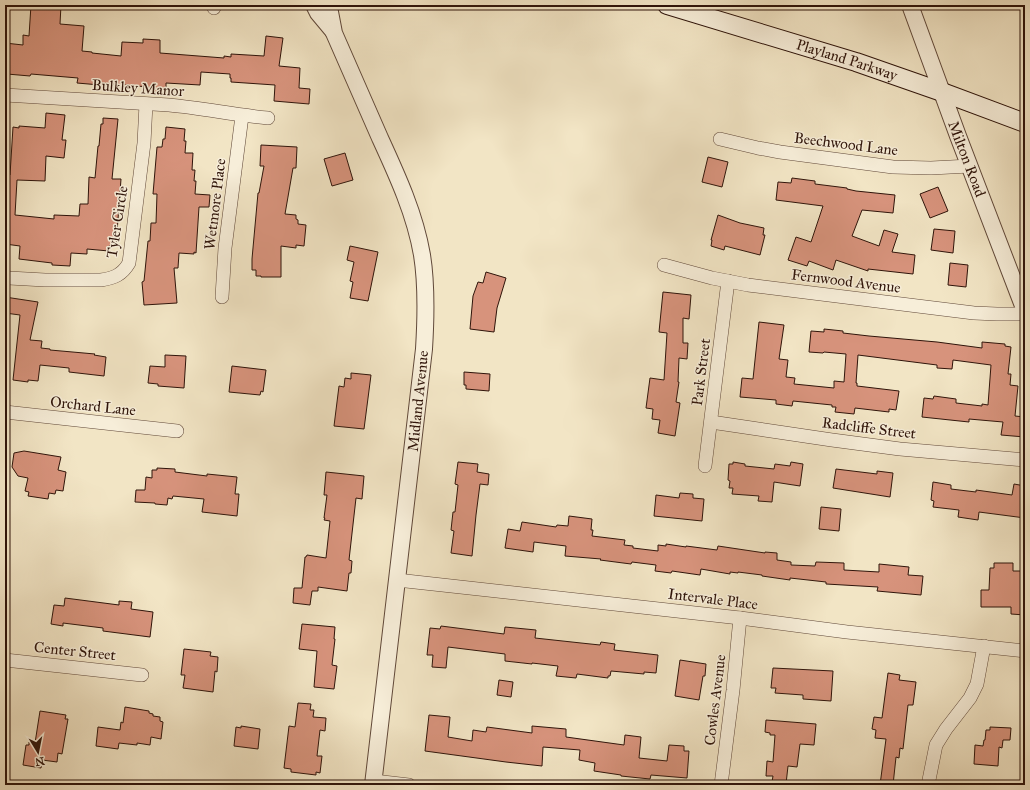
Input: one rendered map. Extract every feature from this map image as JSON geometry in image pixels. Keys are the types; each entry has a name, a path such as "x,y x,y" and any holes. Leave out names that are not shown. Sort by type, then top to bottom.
{"main road":[{"name":"Playland Parkway","path":"667,5 849,60 942,92 1025,123"}],"street":[{"name":"Midland Avenue","path":"314,5 318,13 334,32"},
{"name":"Midland Avenue","path":"328,5 334,32 406,198 422,254 426,283 424,349 374,783"},
{"name":"Milton Road","path":"911,5 1025,313"},
{"name":"Bulkley Manor","path":"5,95 194,108 242,116 268,118"},
{"name":"Tyler Circle","path":"5,276 9,278 45,280 101,280 118,275 126,269 130,256 144,143 146,104"},
{"name":"Wetmore Place","path":"222,297 225,248 242,116"},
{"name":"Beechwood Lane","path":"720,139 780,152 893,167 931,168 970,166"},
{"name":"Fernwood Avenue","path":"664,265 728,282 974,313 1025,313"},
{"name":"Park Street","path":"705,466 728,282"},
{"name":"Orchard Lane","path":"5,412 177,431"},
{"name":"Radcliffe Street","path":"710,422 892,448 1025,460"},
{"name":"Intervale Place","path":"397,580 1025,651"},
{"name":"Cowles Avenue","path":"720,785 733,690 740,618"},
{"path":"928,785 936,745 946,729 970,698 977,684 984,646"},
{"name":"Center Street","path":"5,660 142,674"},
{"path":"374,783 409,785"}],"building":[{"path":"31,5 61,5 60,24 84,26 82,51 92,53 121,56 122,42 143,43 143,39 160,40 160,53 224,58 224,56 231,57 231,54 264,56 266,36 283,38 279,66 300,68 299,88 310,89 309,104 274,101 275,85 231,82 230,74 201,72 200,85 166,83 166,93 149,92 149,87 100,83 100,85 77,83 78,78 31,74 30,76 7,74 7,72 5,72 5,43 23,45 23,35 29,36"},
{"path":"46,113 65,115 62,140 66,140 64,158 46,156 45,181 17,180 15,215 54,219 54,215 79,216 80,204 88,204 89,177 95,178 98,146 103,118 118,119 112,179 121,179 116,246 110,245 109,251 87,249 87,254 71,253 70,266 52,265 52,263 19,259 20,246 5,244 5,175 10,175 13,127 45,128"},
{"path":"166,127 185,129 185,153 193,153 192,170 195,170 195,194 210,195 209,207 199,207 196,253 179,253 178,268 174,268 177,303 144,305 142,282 144,281 148,241 150,241 151,223 156,223 157,194 153,194 157,147 162,147 163,139 165,139"},
{"path":"261,145 297,147 296,168 293,168 285,214 296,215 298,224 306,225 304,246 296,245 296,248 281,246 281,277 256,276 256,270 252,270 258,193 264,166 260,166"},
{"path":"345,153 353,180 332,186 324,159"},
{"path":"708,157 728,162 722,187 702,182"},
{"path":"792,178 815,181 815,184 847,188 856,191 895,195 893,213 862,210 852,236 879,246 884,230 898,234 892,252 915,255 913,274 868,269 868,271 836,260 833,270 809,261 807,266 788,260 796,237 811,242 823,206 776,200 778,182 791,183"},
{"path":"938,187 948,211 930,218 920,194"},
{"path":"718,215 740,223 764,228 763,235 765,235 760,255 725,246 724,250 711,246 711,240"},
{"path":"934,229 955,231 953,253 931,250"},
{"path":"350,246 378,252 368,301 350,298 353,282 350,281 354,262 347,260"},
{"path":"950,263 968,265 966,287 948,285"},
{"path":"486,272 506,278 497,308 494,332 470,329 473,296 478,282 483,283"},
{"path":"663,292 691,295 689,319 683,318 683,343 688,343 687,359 679,358 679,382 676,402 680,403 675,436 658,433 660,420 652,419 653,409 646,408 650,378 664,380 667,333 659,332"},
{"path":"5,297 38,302 30,340 42,341 41,348 95,354 94,355 106,357 104,376 69,372 69,368 40,365 38,381 28,380 28,382 13,380 20,315 5,313"},
{"path":"759,322 784,325 779,359 788,360 786,377 795,378 794,384 834,388 834,381 844,382 846,354 809,352 811,331 824,332 824,329 843,331 843,333 982,348 982,342 1005,344 1005,346 1011,347 1008,374 1011,374 1010,385 1018,386 1015,416 1025,417 1025,437 1001,435 1003,422 969,419 969,422 922,417 924,398 933,399 934,396 956,399 956,403 982,406 982,404 988,405 991,365 953,360 952,369 937,368 937,365 858,355 857,386 899,391 896,410 889,409 889,412 855,408 854,414 835,412 836,407 832,407 832,405 793,401 792,406 776,404 776,400 740,397 742,378 753,379"},
{"path":"165,355 186,356 184,388 158,386 158,384 148,383 150,366 165,367"},
{"path":"232,366 266,370 263,392 261,391 260,395 229,392"},
{"path":"464,372 490,374 489,391 466,389 466,385 464,385"},
{"path":"351,373 371,375 364,429 334,426 339,386 344,387 345,378 351,379"},
{"path":"24,451 61,457 58,470 66,472 63,491 56,490 55,494 49,493 48,499 28,496 29,492 25,491 28,478 18,476 12,467 14,453"},
{"path":"458,462 478,464 477,472 489,474 488,485 480,484 472,556 451,553 454,531 451,530 458,485 455,484"},
{"path":"733,462 745,464 745,466 774,469 775,464 790,466 791,462 803,464 800,486 774,482 772,502 758,501 759,496 732,494 733,488 729,488 730,481 728,480 729,464 733,464"},
{"path":"157,468 175,469 175,472 207,476 207,474 237,477 235,494 239,494 237,516 202,512 204,499 173,496 172,499 168,498 167,505 135,502 136,490 145,490 146,477 152,478 152,470 157,470"},
{"path":"836,469 877,474 877,471 893,473 890,497 833,488"},
{"path":"326,472 364,476 362,499 356,498 349,560 352,561 351,573 349,573 347,591 318,587 318,591 312,591 310,605 293,603 294,588 302,588 305,557 307,555 326,558 330,521 324,520 327,495 324,495"},
{"path":"933,482 951,485 951,489 976,492 976,490 1012,495 1014,484 1025,486 1025,518 979,512 978,520 958,517 959,510 933,507 934,501 931,500"},
{"path":"680,493 693,494 693,498 704,499 702,521 654,516 656,495 679,498"},
{"path":"821,507 841,509 839,531 819,529"},
{"path":"569,516 592,519 592,536 625,540 624,545 633,546 633,548 658,551 658,545 666,546 666,544 717,550 718,546 765,553 777,553 777,560 791,562 791,565 815,566 816,562 844,563 844,570 879,572 879,564 909,567 908,575 923,576 921,595 877,591 878,587 826,584 826,582 790,578 790,580 738,572 730,572 730,574 701,569 700,575 672,571 671,573 655,571 656,565 632,562 631,564 600,560 601,559 565,556 566,546 534,542 533,552 505,548 508,529 520,531 522,522 556,527 557,525 568,526"},
{"path":"994,563 1013,563 1013,571 1025,571 1025,615 1011,614 1011,607 981,607 981,590 989,590 990,568 994,568"},
{"path":"65,598 119,605 119,601 132,602 131,609 153,612 150,637 103,631 103,628 63,623 63,626 51,624 54,605 64,606"},
{"path":"302,624 335,627 332,665 337,666 334,689 314,687 317,651 299,649"},
{"path":"441,626 504,634 505,627 536,630 535,638 600,645 601,642 615,644 614,650 658,655 656,673 644,672 644,674 611,671 608,678 577,674 576,678 556,676 558,666 505,661 505,654 448,647 446,668 432,667 433,655 427,655 430,628 440,629"},
{"path":"184,649 211,652 210,656 218,657 213,692 183,688 185,675 181,675"},
{"path":"680,660 706,664 705,676 703,676 699,700 675,696"},
{"path":"773,668 833,671 831,701 803,699 803,695 775,693 776,688 771,688"},
{"path":"888,673 900,675 899,680 916,682 913,705 908,705 903,749 900,748 899,758 896,757 893,785 880,785 886,739 875,738 876,730 872,729 874,717 882,718"},
{"path":"499,680 513,682 511,697 497,695"},
{"path":"298,703 311,704 310,710 314,710 313,717 326,718 325,731 320,730 317,756 322,756 320,773 316,772 316,775 291,772 291,769 284,768 289,726 295,727"},
{"path":"125,707 149,711 149,713 153,714 153,716 160,717 160,721 163,722 161,739 151,737 150,745 119,743 118,749 96,746 98,727 120,730 121,722 123,723"},
{"path":"40,711 66,715 65,719 68,719 62,754 58,753 57,762 42,760 41,768 23,765 26,745 29,745 29,742 35,743"},
{"path":"429,715 450,717 448,737 472,741 473,730 486,732 487,727 532,733 532,726 566,729 566,737 624,745 625,735 641,737 639,758 667,761 669,745 684,746 684,751 689,751 687,778 651,775 650,779 594,771 595,763 579,760 580,750 543,747 542,766 425,751"},
{"path":"766,720 816,724 814,745 800,744 797,767 788,766 786,784 772,782 773,776 766,776 767,761 773,762 775,735 770,735 770,733 765,732"},
{"path":"241,726 260,729 258,749 234,746 236,727 241,728"},
{"path":"990,727 1011,728 1010,740 1003,740 1002,748 999,747 998,766 974,764 975,745 983,746 986,730 990,730"}]}
